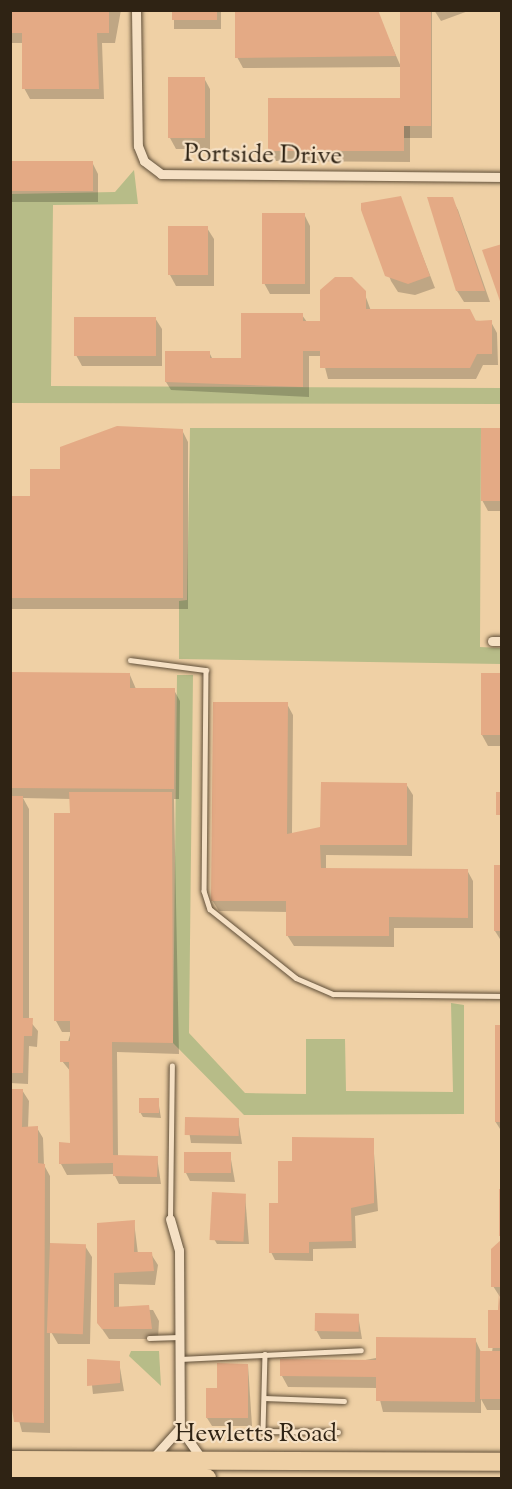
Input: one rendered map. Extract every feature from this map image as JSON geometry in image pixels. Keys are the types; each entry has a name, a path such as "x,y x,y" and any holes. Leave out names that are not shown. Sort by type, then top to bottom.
{"highway":[{"name":"Hewletts Road","path":"12,1473 151,1461 205,1470"},
{"name":"Hewletts Road","path":"12,1473 501,1462"}],"street":[{"name":"Portside Drive","path":"136,10 136,138 144,161 161,174 501,177"},
{"path":"170,1219 178,1250 180,1428 205,1470"},
{"path":"151,1461 180,1428"}],"lane":[{"path":"130,660 206,670 204,891 210,909 296,978 328,992 501,996"},
{"path":"170,1219 172,1066"},
{"path":"149,1338 179,1337"},
{"path":"180,1359 361,1350"},
{"path":"265,1354 263,1431 338,1432"},
{"path":"264,1398 344,1401"}],"green space":[{"path":"134,170 138,204 53,205 51,386 501,388 501,404 11,403 11,194 115,192"},
{"path":"190,428 481,428 480,647 501,648 501,664 179,659 179,601 187,600"},
{"path":"177,675 193,675 189,1033 245,1093 306,1094 306,1039 345,1039 346,1091 453,1092 451,1003 464,1005 464,1114 244,1115 173,1043"},
{"path":"131,1351 159,1351 161,1386 129,1356"}],"building":[{"path":"10,10 109,10 109,33 97,33 99,89 22,89 22,33 10,33"},
{"path":"172,10 217,10 217,20 172,20"},
{"path":"235,10 378,10 396,56 235,58"},
{"path":"400,10 431,10 431,126 400,126"},
{"path":"168,77 205,77 205,138 168,138"},
{"path":"268,98 404,98 404,151 268,151"},
{"path":"10,161 93,161 93,191 10,191"},
{"path":"401,196 430,276 408,284 385,276 361,210 361,203"},
{"path":"427,197 453,197 485,291 456,291"},
{"path":"262,213 305,213 305,284 262,284"},
{"path":"168,226 208,226 208,275 168,275"},
{"path":"502,244 502,304 501,304 482,250"},
{"path":"335,277 352,277 366,291 366,309 470,309 476,321 492,320 492,354 477,354 470,368 320,368 320,351 303,351 303,387 165,382 165,351 210,351 210,358 241,358 241,313 303,313 303,321 320,321 320,290"},
{"path":"74,317 156,317 156,356 74,356"},
{"path":"117,426 183,429 183,598 10,598 10,496 30,496 30,469 60,469 60,447"},
{"path":"481,428 502,428 502,501 481,501"},
{"path":"10,672 130,673 130,688 175,688 174,789 10,788"},
{"path":"481,673 502,673 502,735 481,735"},
{"path":"213,702 288,702 287,834 320,827 321,782 407,783 407,845 320,845 321,868 468,869 468,918 389,917 389,936 286,936 286,901 211,901"},
{"path":"69,792 172,792 173,1043 112,1042 113,1155 158,1156 157,1177 113,1176 113,1163 59,1164 59,1142 70,1143 69,1062 60,1062 60,1041 70,1041 70,1021 54,1021 54,813 70,813"},
{"path":"496,792 502,792 502,815 496,815"},
{"path":"10,796 23,796 23,1018 33,1018 32,1036 24,1036 23,1073 10,1073"},
{"path":"494,865 502,865 502,931 494,931"},
{"path":"495,1025 502,1025 502,1122 495,1122"},
{"path":"10,1089 23,1089 22,1127 38,1126 38,1163 45,1164 44,1423 14,1422 10,1397"},
{"path":"139,1098 159,1098 159,1113 139,1113"},
{"path":"185,1117 239,1118 239,1136 185,1135"},
{"path":"292,1137 374,1138 374,1203 351,1208 352,1241 309,1242 309,1253 269,1253 269,1203 278,1203 278,1161 292,1161"},
{"path":"184,1152 231,1152 231,1173 184,1173"},
{"path":"499,1189 502,1189 502,1236 499,1236"},
{"path":"212,1192 246,1194 243,1242 209,1240"},
{"path":"135,1220 134,1252 152,1252 154,1271 114,1273 114,1307 149,1305 152,1329 102,1329 97,1323 97,1223"},
{"path":"502,1239 502,1287 491,1287 491,1249"},
{"path":"50,1243 86,1244 83,1334 47,1333"},
{"path":"499,1291 502,1348 488,1348 488,1310 498,1310"},
{"path":"315,1313 359,1314 359,1332 315,1331"},
{"path":"376,1337 476,1338 475,1402 376,1401 376,1377 280,1376 280,1359 376,1360"},
{"path":"480,1351 502,1351 502,1399 480,1399"},
{"path":"87,1359 120,1361 120,1383 87,1386"},
{"path":"217,1363 248,1364 248,1418 206,1418 206,1388 217,1388"}]}
